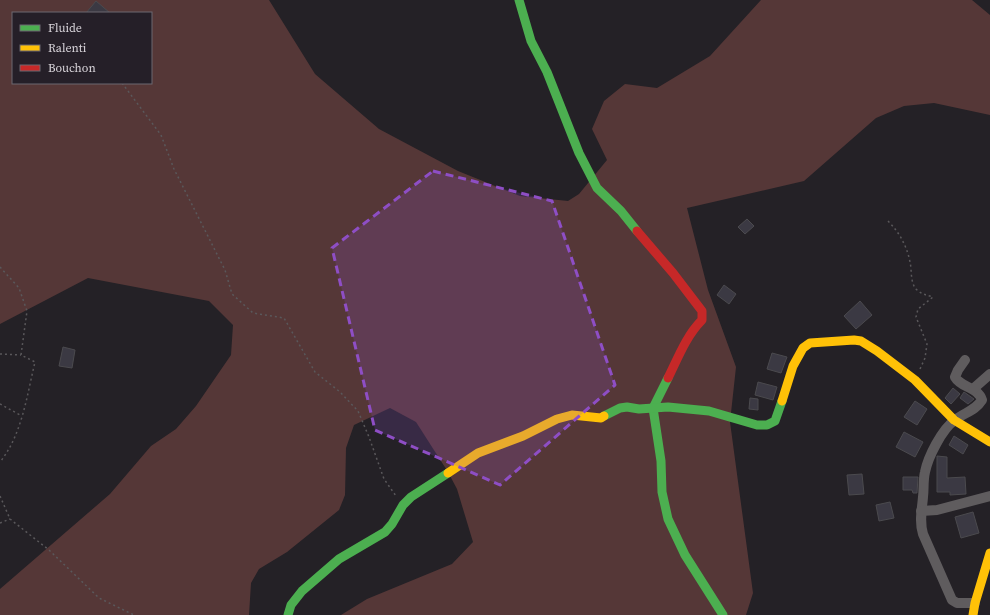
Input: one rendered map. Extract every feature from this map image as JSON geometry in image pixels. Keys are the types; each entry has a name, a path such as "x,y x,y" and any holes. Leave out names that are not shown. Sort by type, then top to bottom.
{"street":[{"path":"519,0 531,41 546,72 579,153 597,188 621,211 673,272 702,311 702,320 687,339 653,408 661,461 662,492 668,519 685,555 722,615"},
{"path":"288,615 291,605 302,591 339,560 385,532 411,497 478,453 523,436 557,419 572,415 601,418 620,408 627,407 639,409 668,407 709,411 744,422 757,425 767,425 775,421 787,382 800,350 810,343 854,340 861,341 877,351 915,380 954,420 990,442"},
{"path":"965,360 955,377 962,384 973,389 980,395 982,400 979,406 954,420 945,430 929,456 924,473 920,524 952,600 957,603 975,603"},
{"path":"973,389 990,374"},
{"path":"921,511 937,510 990,496"},
{"path":"973,615 975,603 990,553"}],"path":[{"path":"123,84 161,135 177,176 225,270 232,294 253,313 284,318 315,372 340,392 358,411 384,479 403,506"},
{"path":"888,221 898,231 903,241 910,263 910,269 915,287 921,293 933,297 918,309 916,317 927,344 925,358 915,380"},
{"path":"0,267 20,288 27,310 21,355"},
{"path":"0,354 21,355 35,362 22,416 9,451 0,462"},
{"path":"0,404 22,416"},
{"path":"0,496 10,519 49,550 99,598 134,615"},
{"path":"0,523 10,519"}],"highlighted area":[{"path":"433,171 552,201 615,385 500,485 375,430 332,248"}],"shaded area":[{"path":"0,0 269,0 315,74 379,129 458,171 520,196 568,201 579,194 607,160 592,129 604,101 625,84 657,88 710,56 761,0 972,0 990,15 990,115 934,103 904,106 876,118 804,181 687,208 708,290 736,367 730,422 753,593 746,615 341,615 367,599 452,564 473,542 457,489 448,472 416,422 390,408 354,425 346,448 345,495 339,510 287,552 259,569 251,583 249,615 0,615 0,589 110,494 151,446 176,429 196,406 231,355 233,325 209,301 88,278 0,324"}],"building":[{"path":"96,1 109,12 87,12"},
{"path":"747,219 754,226 745,234 738,227"},
{"path":"724,285 736,294 729,304 717,295"},
{"path":"860,301 872,315 856,329 844,316"},
{"path":"63,347 75,350 72,368 59,366"},
{"path":"772,353 787,357 781,373 767,369"},
{"path":"758,382 777,387 773,400 755,395"},
{"path":"953,388 960,394 951,404 945,398"},
{"path":"964,392 974,399 968,404 960,398"},
{"path":"750,398 758,399 758,410 749,409"},
{"path":"915,401 927,409 917,425 904,417"},
{"path":"904,432 923,442 915,457 896,447"},
{"path":"954,436 968,445 963,454 949,445"},
{"path":"937,456 947,457 947,478 965,477 966,494 950,495 950,492 937,492"},
{"path":"862,474 864,494 849,495 847,475"},
{"path":"903,477 918,477 917,493 913,493 912,490 903,490"},
{"path":"890,502 894,518 879,521 876,505"},
{"path":"973,512 979,533 961,538 955,517"}],"traffic: fast":[{"path":"519,0 531,41 547,72 579,153 597,188 621,211 637,231"},
{"path":"668,378 653,408 661,461 662,492 668,519 685,555 723,615"},
{"path":"604,416 620,408 627,407 639,409 668,407 709,411 757,425 767,425 775,421 782,401"},
{"path":"288,615 291,605 302,591 339,559 385,532 392,524 403,505 411,497 448,473"}],"traffic: slow":[{"path":"782,401 793,366 803,348 810,343 854,340 861,341 877,351 915,380 954,420 990,442"},
{"path":"448,473 478,453 523,436 557,419 572,415 601,418 604,416"},
{"path":"973,615 975,603 990,553"}],"traffic: jam":[{"path":"637,231 673,273 702,311 702,320 691,333 668,378"}]}
